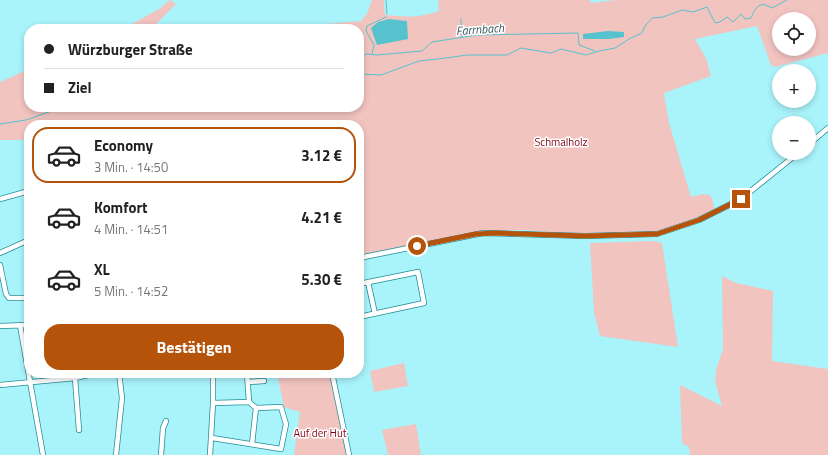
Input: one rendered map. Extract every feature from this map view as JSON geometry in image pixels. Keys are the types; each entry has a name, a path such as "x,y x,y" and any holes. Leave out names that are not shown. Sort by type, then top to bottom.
{"street":[{"path":"816,138 828,128"},
{"path":"364,257 483,233 585,236 657,234 692,223 741,199 789,160"},
{"path":"0,199 24,192"},
{"path":"0,253 24,242"},
{"path":"0,265 6,294 9,298 24,298"},
{"path":"364,283 418,272 424,303 364,316"},
{"path":"368,282 375,314"},
{"path":"20,325 24,350"},
{"path":"0,326 24,325"},
{"path":"28,378 43,455"},
{"path":"0,385 74,378 79,430"},
{"path":"116,455 122,398 120,378"},
{"path":"210,455 213,403 212,378"},
{"path":"248,378 249,402"},
{"path":"333,378 349,455"},
{"path":"248,382 264,381"},
{"path":"212,438 281,449 286,424 281,407 256,408 249,402 213,403"},
{"path":"252,444 256,408"},
{"path":"161,455 163,428 166,421"}],"green space":[{"path":"170,0 176,4 156,24 132,24 159,9"},
{"name":"Schmalholz","path":"372,0 384,0 385,15 419,16 439,11 438,0 590,0 591,3 615,0 828,0 828,53 786,64 772,64 772,66 757,26 695,39 706,58 711,76 664,93 669,123 691,197 703,194 709,195 712,198 715,213 656,232 588,235 522,230 483,231 364,255 364,120 24,120 24,139 0,140 0,82 24,71 24,112 364,112 364,24 326,24 361,21 367,14"},
{"path":"654,241 662,243 678,347 600,336 594,313 590,243"},
{"path":"722,276 736,283 773,291 772,361 828,369 828,455 690,455 689,447 682,443 680,385 722,406 715,381 716,370 723,349"},
{"path":"404,363 408,386 374,392 370,371"},
{"name":"Auf der Hut","path":"278,378 332,378 346,455 294,455 300,412 284,407"},
{"path":"416,424 421,455 388,455 382,430"}],"water":[{"path":"389,19 407,21 408,39 377,45 371,28 378,22"},
{"path":"608,31 624,32 624,37 609,39 583,39 583,34"}],"waterway":[{"path":"386,0 387,14"},
{"name":"Farrnbach","path":"364,74 381,75 419,61 467,55 507,55 521,48 551,53 561,49 586,55 615,48 642,33 645,26 652,18 663,17 682,10 693,12 707,7 715,23 720,22 727,17 733,22 741,14 745,19 751,18 756,8 760,5 763,4 772,8 787,0"},
{"path":"372,54 374,45 366,31 367,26 386,17"},
{"path":"461,19 462,37"},
{"name":"Farrnbach","path":"364,55 366,54 377,55 422,51 432,42 477,35 578,33 579,45 595,51"},
{"name":"Farrnbach","path":"26,120 49,112"},
{"name":"Farrnbach","path":"0,124 24,120"}],"route":[{"path":"417,246 476,234 495,233 585,236 636,236 657,234 699,220 741,199"}]}
